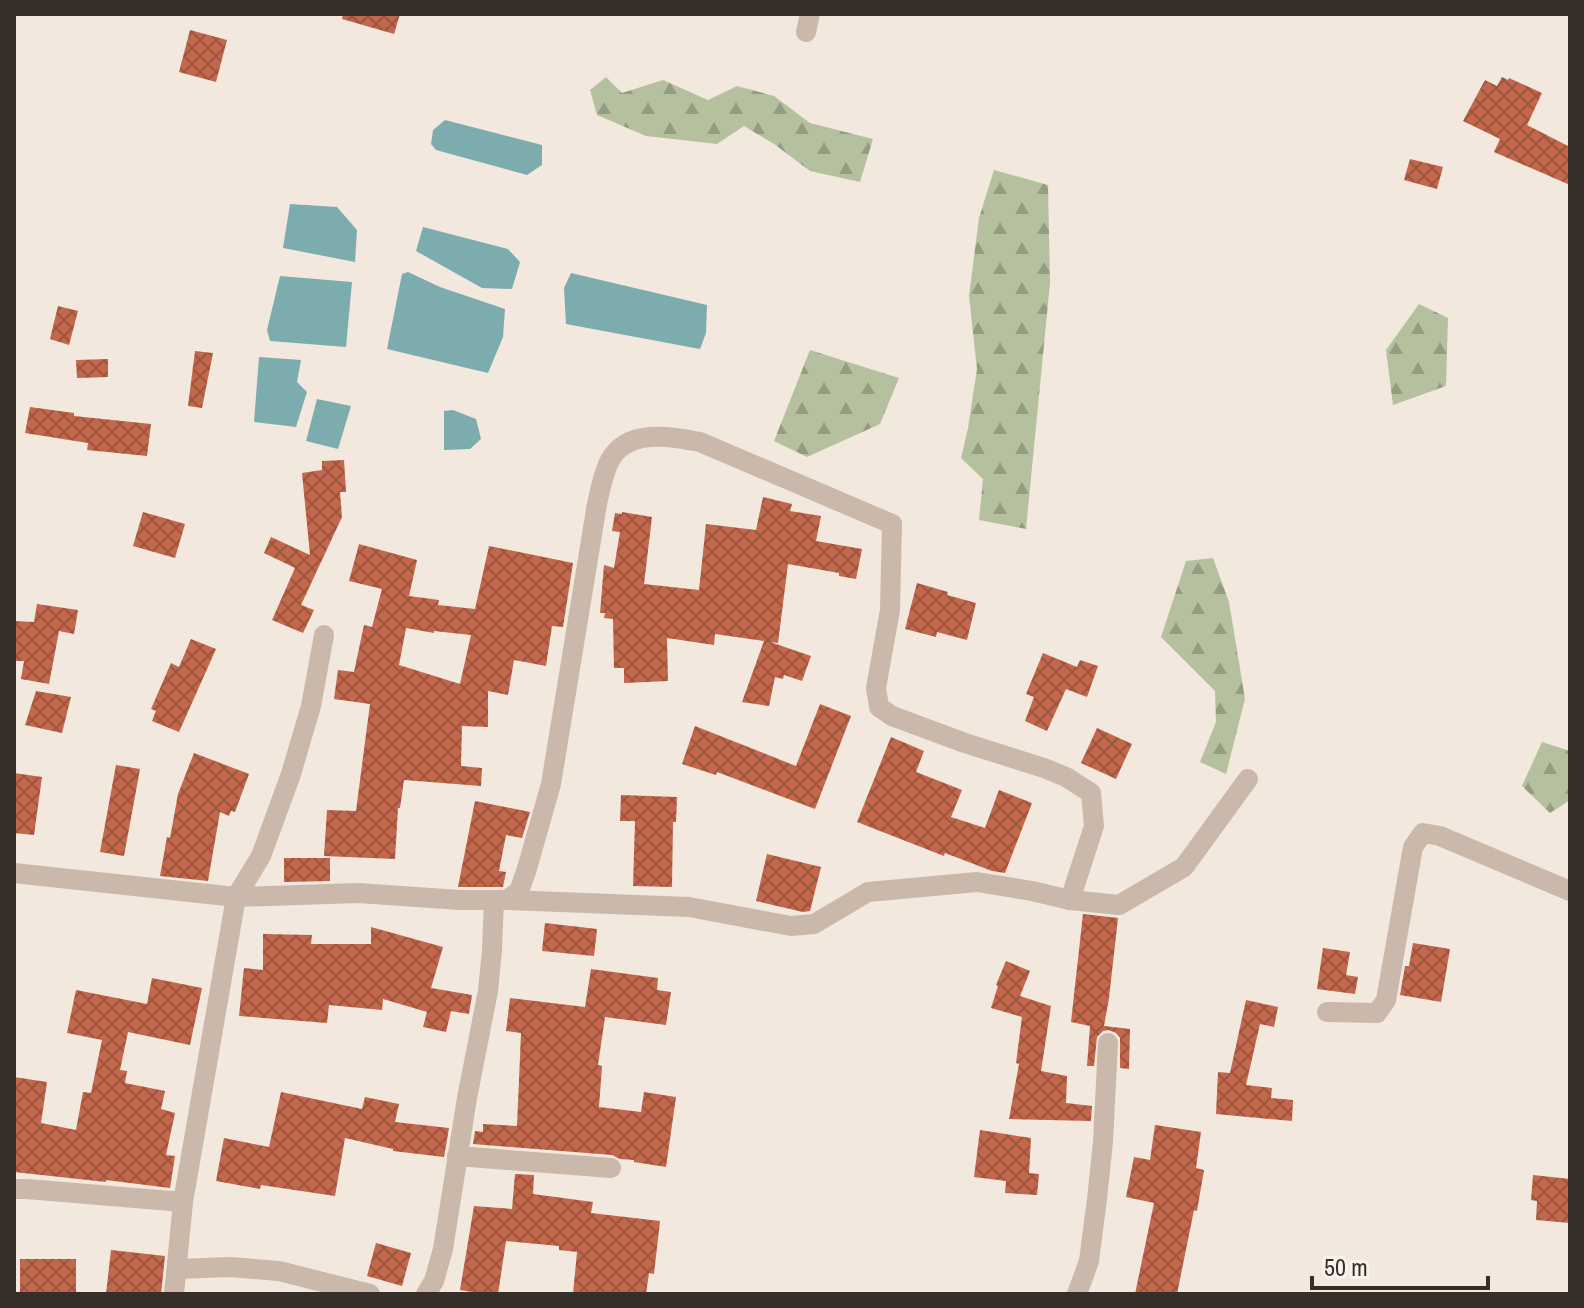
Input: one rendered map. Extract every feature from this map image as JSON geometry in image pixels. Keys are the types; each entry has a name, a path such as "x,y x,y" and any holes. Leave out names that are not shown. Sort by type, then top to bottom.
{"street":[{"path":"501,901 519,891 551,784 597,504 609,462 618,448 633,440 666,436 700,442 892,524 890,610 876,688 879,707 892,716 965,743 1044,768 1091,793 1094,826 1070,900"},
{"path":"174,1294 183,1202 236,897 261,856 291,774 311,706 324,635"},
{"path":"14,873 236,897 358,893 689,907 791,926 814,924 868,892 977,882 1070,900 1119,905 1184,867 1248,779"},
{"path":"1327,1012 1377,1013 1386,1000 1413,847 1423,833 1440,836 1570,891"},
{"path":"426,1294 434,1281 443,1249 501,901"},
{"path":"1077,1294 1089,1261 1093,1230 1103,1142 1108,1043"},
{"path":"457,1156 611,1168"},
{"path":"14,1189 183,1202"},
{"path":"177,1269 230,1267 279,1271 370,1294"}],"green space":[{"path":"606,77 622,93 663,80 708,100 737,86 774,96 810,123 873,139 860,182 810,171 744,126 717,144 646,136 597,115 590,90"},
{"path":"994,170 1048,185 1050,283 1026,529 979,520 983,479 961,458 977,369 969,296 979,218"},
{"path":"1419,304 1448,318 1446,386 1393,405 1386,350"},
{"path":"810,350 899,378 880,424 807,457 774,441"},
{"path":"1213,558 1229,602 1245,699 1226,774 1200,762 1216,722 1215,691 1161,637 1186,561"},
{"path":"1542,742 1570,751 1570,800 1550,813 1522,786"}],"water":[{"path":"445,120 542,145 542,165 527,175 436,150 431,144 433,130"},
{"path":"290,204 337,207 357,230 355,262 283,248"},
{"path":"423,227 508,249 520,262 512,289 482,288 416,251"},
{"path":"408,272 440,287 505,309 503,337 488,373 387,349 402,274"},
{"path":"571,273 707,305 706,333 700,349 566,324 564,288"},
{"path":"280,276 352,282 346,347 270,341 267,330"},
{"path":"259,357 301,360 297,382 307,392 296,427 254,422"},
{"path":"317,399 351,406 338,449 306,441"},
{"path":"453,410 476,419 481,439 470,449 444,450 444,411"}],"building":[{"path":"343,14 400,14 394,34 342,19"},
{"path":"190,30 227,40 216,82 179,72"},
{"path":"1502,77 1542,93 1527,125 1570,147 1570,185 1494,152 1500,139 1463,121 1485,80 1497,86"},
{"path":"1410,159 1443,167 1437,189 1404,180"},
{"path":"58,306 78,311 69,345 50,339"},
{"path":"195,351 213,353 202,408 188,406"},
{"path":"108,359 108,377 77,378 76,360"},
{"path":"30,407 74,413 74,416 151,424 147,456 87,450 88,443 25,433"},
{"path":"344,460 346,492 340,492 342,517 301,605 314,610 303,633 272,620 295,568 264,553 271,537 310,555 302,473 322,470 322,461"},
{"path":"763,497 792,504 790,511 821,516 816,541 862,549 856,579 788,564 778,643 770,642 811,656 802,681 784,675 783,679 775,677 769,706 742,702 764,641 715,634 714,645 667,638 668,681 624,683 624,668 614,668 613,619 604,618 605,613 600,613 604,565 614,568 620,532 612,531 615,513 652,517 644,584 699,590 706,524 756,530"},
{"path":"143,512 185,524 175,558 133,546"},
{"path":"359,544 417,560 409,596 439,600 438,605 475,609 489,546 573,563 563,627 552,626 546,666 514,660 508,695 488,691 488,727 462,726 461,766 482,768 481,786 404,780 398,808 395,859 324,856 327,810 356,811 370,704 334,699 338,670 354,672 364,625 372,627 382,589 349,581","holes":["406,628 471,635 460,684 399,665"]},
{"path":"917,583 976,603 967,640 937,632 936,637 905,629"},
{"path":"37,604 78,610 74,634 59,631 49,684 21,679 24,661 14,661 14,621 34,622"},
{"path":"191,639 216,649 179,732 152,721 156,711 151,709 171,663 179,667"},
{"path":"1043,653 1077,667 1080,660 1098,666 1087,697 1066,689 1047,731 1025,721 1034,697 1026,694"},
{"path":"36,691 71,697 62,733 25,725"},
{"path":"820,704 851,716 815,809 717,772 716,775 682,764 695,726 796,766"},
{"path":"1097,728 1132,744 1116,779 1081,763"},
{"path":"891,737 924,751 916,772 962,790 951,817 985,828 999,790 1032,803 1005,873 945,853 944,856 857,822"},
{"path":"194,753 249,774 235,812 231,811 229,816 220,812 208,881 160,876 178,794"},
{"path":"116,765 140,769 124,856 100,852"},
{"path":"14,773 42,777 34,835 14,833"},
{"path":"621,795 677,797 676,822 673,822 672,887 633,886 635,821 620,821"},
{"path":"475,801 530,812 522,838 506,835 499,871 506,872 503,887 458,887"},
{"path":"767,854 821,867 810,911 756,901"},
{"path":"284,858 330,858 330,881 284,882"},
{"path":"1083,914 1118,918 1104,1026 1130,1029 1129,1069 1120,1068 1120,1038 1109,1030 1097,1037 1094,1066 1087,1066 1090,1026 1071,1022"},
{"path":"545,923 597,929 594,956 542,951"},
{"path":"371,927 443,947 431,988 472,995 469,1014 451,1011 446,1032 423,1027 427,1012 383,999 382,1010 329,1005 327,1023 239,1016 244,968 263,970 263,934 312,935 311,944 371,944"},
{"path":"1413,943 1450,949 1441,1002 1400,995"},
{"path":"1323,948 1350,952 1346,975 1358,977 1355,994 1317,989"},
{"path":"1006,961 1030,971 1020,996 1051,1006 1041,1071 1067,1076 1066,1103 1092,1106 1091,1121 1009,1119 1019,1064 1016,1063 1022,1017 991,1008"},
{"path":"591,969 658,978 657,990 671,992 666,1025 605,1017 598,1065 602,1066 599,1107 641,1112 644,1092 676,1097 666,1167 612,1155 473,1144 475,1131 483,1132 483,1124 517,1126 521,1033 506,1031 510,998 585,1007"},
{"path":"152,978 202,988 190,1045 128,1032 120,1070 127,1071 125,1083 165,1091 161,1109 175,1113 166,1155 175,1156 170,1188 14,1172 14,1077 47,1082 41,1123 76,1130 83,1092 91,1093 102,1040 67,1033 76,990 147,1004"},
{"path":"1246,1000 1278,1007 1274,1027 1260,1024 1246,1085 1272,1088 1271,1098 1293,1100 1292,1121 1216,1114 1218,1072 1230,1073"},
{"path":"281,1092 362,1109 365,1097 399,1104 395,1122 449,1128 444,1157 393,1151 345,1138 335,1196 261,1185 260,1189 216,1181 224,1138 269,1147"},
{"path":"1155,1125 1201,1132 1196,1168 1204,1170 1177,1294 1135,1294 1154,1203 1126,1197 1134,1157 1150,1160"},
{"path":"980,1130 1031,1138 1029,1173 1039,1174 1037,1195 1005,1193 1006,1181 974,1177"},
{"path":"515,1174 534,1175 533,1194 593,1202 591,1213 660,1221 654,1274 649,1273 646,1294 573,1294 577,1252 559,1250 559,1246 506,1241 498,1294 460,1290 474,1206 512,1209"},
{"path":"1533,1175 1570,1179 1570,1223 1536,1220 1537,1201 1531,1200"},
{"path":"376,1243 411,1253 402,1286 367,1276"},
{"path":"111,1250 165,1256 161,1294 106,1294"},
{"path":"20,1259 76,1259 76,1294 20,1294"}]}
